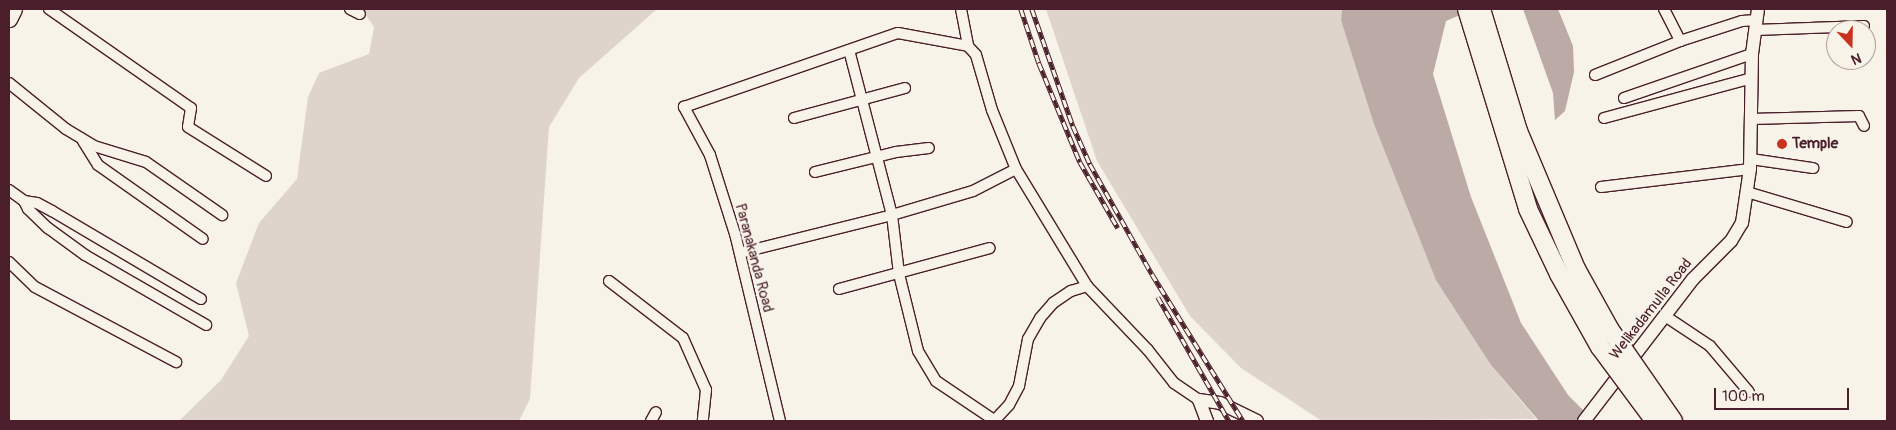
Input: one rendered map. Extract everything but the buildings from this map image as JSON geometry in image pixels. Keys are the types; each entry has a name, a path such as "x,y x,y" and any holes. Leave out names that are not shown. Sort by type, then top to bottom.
{"highway":[{"path":"1467,9 1528,209 1559,274 1600,347 1656,421"},
{"path":"1481,9 1518,131 1576,269 1610,330 1673,421"}],"main road":[{"path":"9,19 14,9"}],"street":[{"path":"49,9 191,108 188,127 266,176"},
{"path":"961,9 968,46 976,55 992,110 1016,169 1087,286 1148,350 1174,383 1199,400 1214,402 1257,421"},
{"path":"1664,9 1680,41"},
{"path":"1595,75 1680,41 1742,21 1757,20 1826,24"},
{"name":"Welikadamulla Road","path":"1584,421 1692,279 1731,241 1742,223 1750,164 1752,54 1757,20"},
{"path":"968,46 898,32 849,50 892,215 899,274 918,351 936,381 958,393 994,421 1009,405 1019,386 1028,339 1040,318 1053,303 1070,291 1087,286"},
{"name":"Paranakanda Road","path":"780,421 740,253 710,155 684,108 849,50"},
{"path":"1624,98 1752,54"},
{"path":"1604,118 1752,78"},
{"path":"9,83 82,139 94,146 146,162 222,215"},
{"path":"794,118 904,88"},
{"path":"1752,119 1859,116 1864,126"},
{"path":"82,139 98,165 203,239"},
{"path":"815,172 929,148"},
{"path":"1601,187 1750,164 1813,168"},
{"path":"740,253 892,215 973,191 1016,169"},
{"path":"9,190 24,201 28,209 48,228 85,255 206,325"},
{"path":"1747,192 1847,222"},
{"path":"24,201 37,203 52,211 201,299"},
{"path":"839,289 990,248"},
{"path":"9,262 35,287 176,362"},
{"path":"609,280 668,322 683,338 706,390 703,421"},
{"path":"1665,316 1710,346 1749,392"},
{"path":"1199,400 1207,421"}],"shaded area":[{"path":"362,9 657,9 579,78 549,127 530,399 519,421 179,421 221,380 249,336 236,283 259,223 297,179 308,97 319,73 369,54 374,27"},
{"path":"1046,9 1342,9 1341,20 1491,365 1536,419 1322,421 1241,368 1190,316 1097,161"},
{"path":"1342,9 1474,9 1446,21 1433,74 1471,197 1521,323 1568,395 1594,421 1539,421 1491,365 1436,280 1374,124 1341,20"},
{"path":"1523,9 1558,9 1573,46 1574,72 1565,111 1555,120 1553,93"}],"railway":[{"path":"1021,9 1039,63 1080,162 1118,228"},
{"path":"1032,9 1073,126 1090,164 1152,274 1243,421"},
{"path":"1158,297 1229,421"}],"place":[{"name":"Temple","path":"1782,144"}]}
